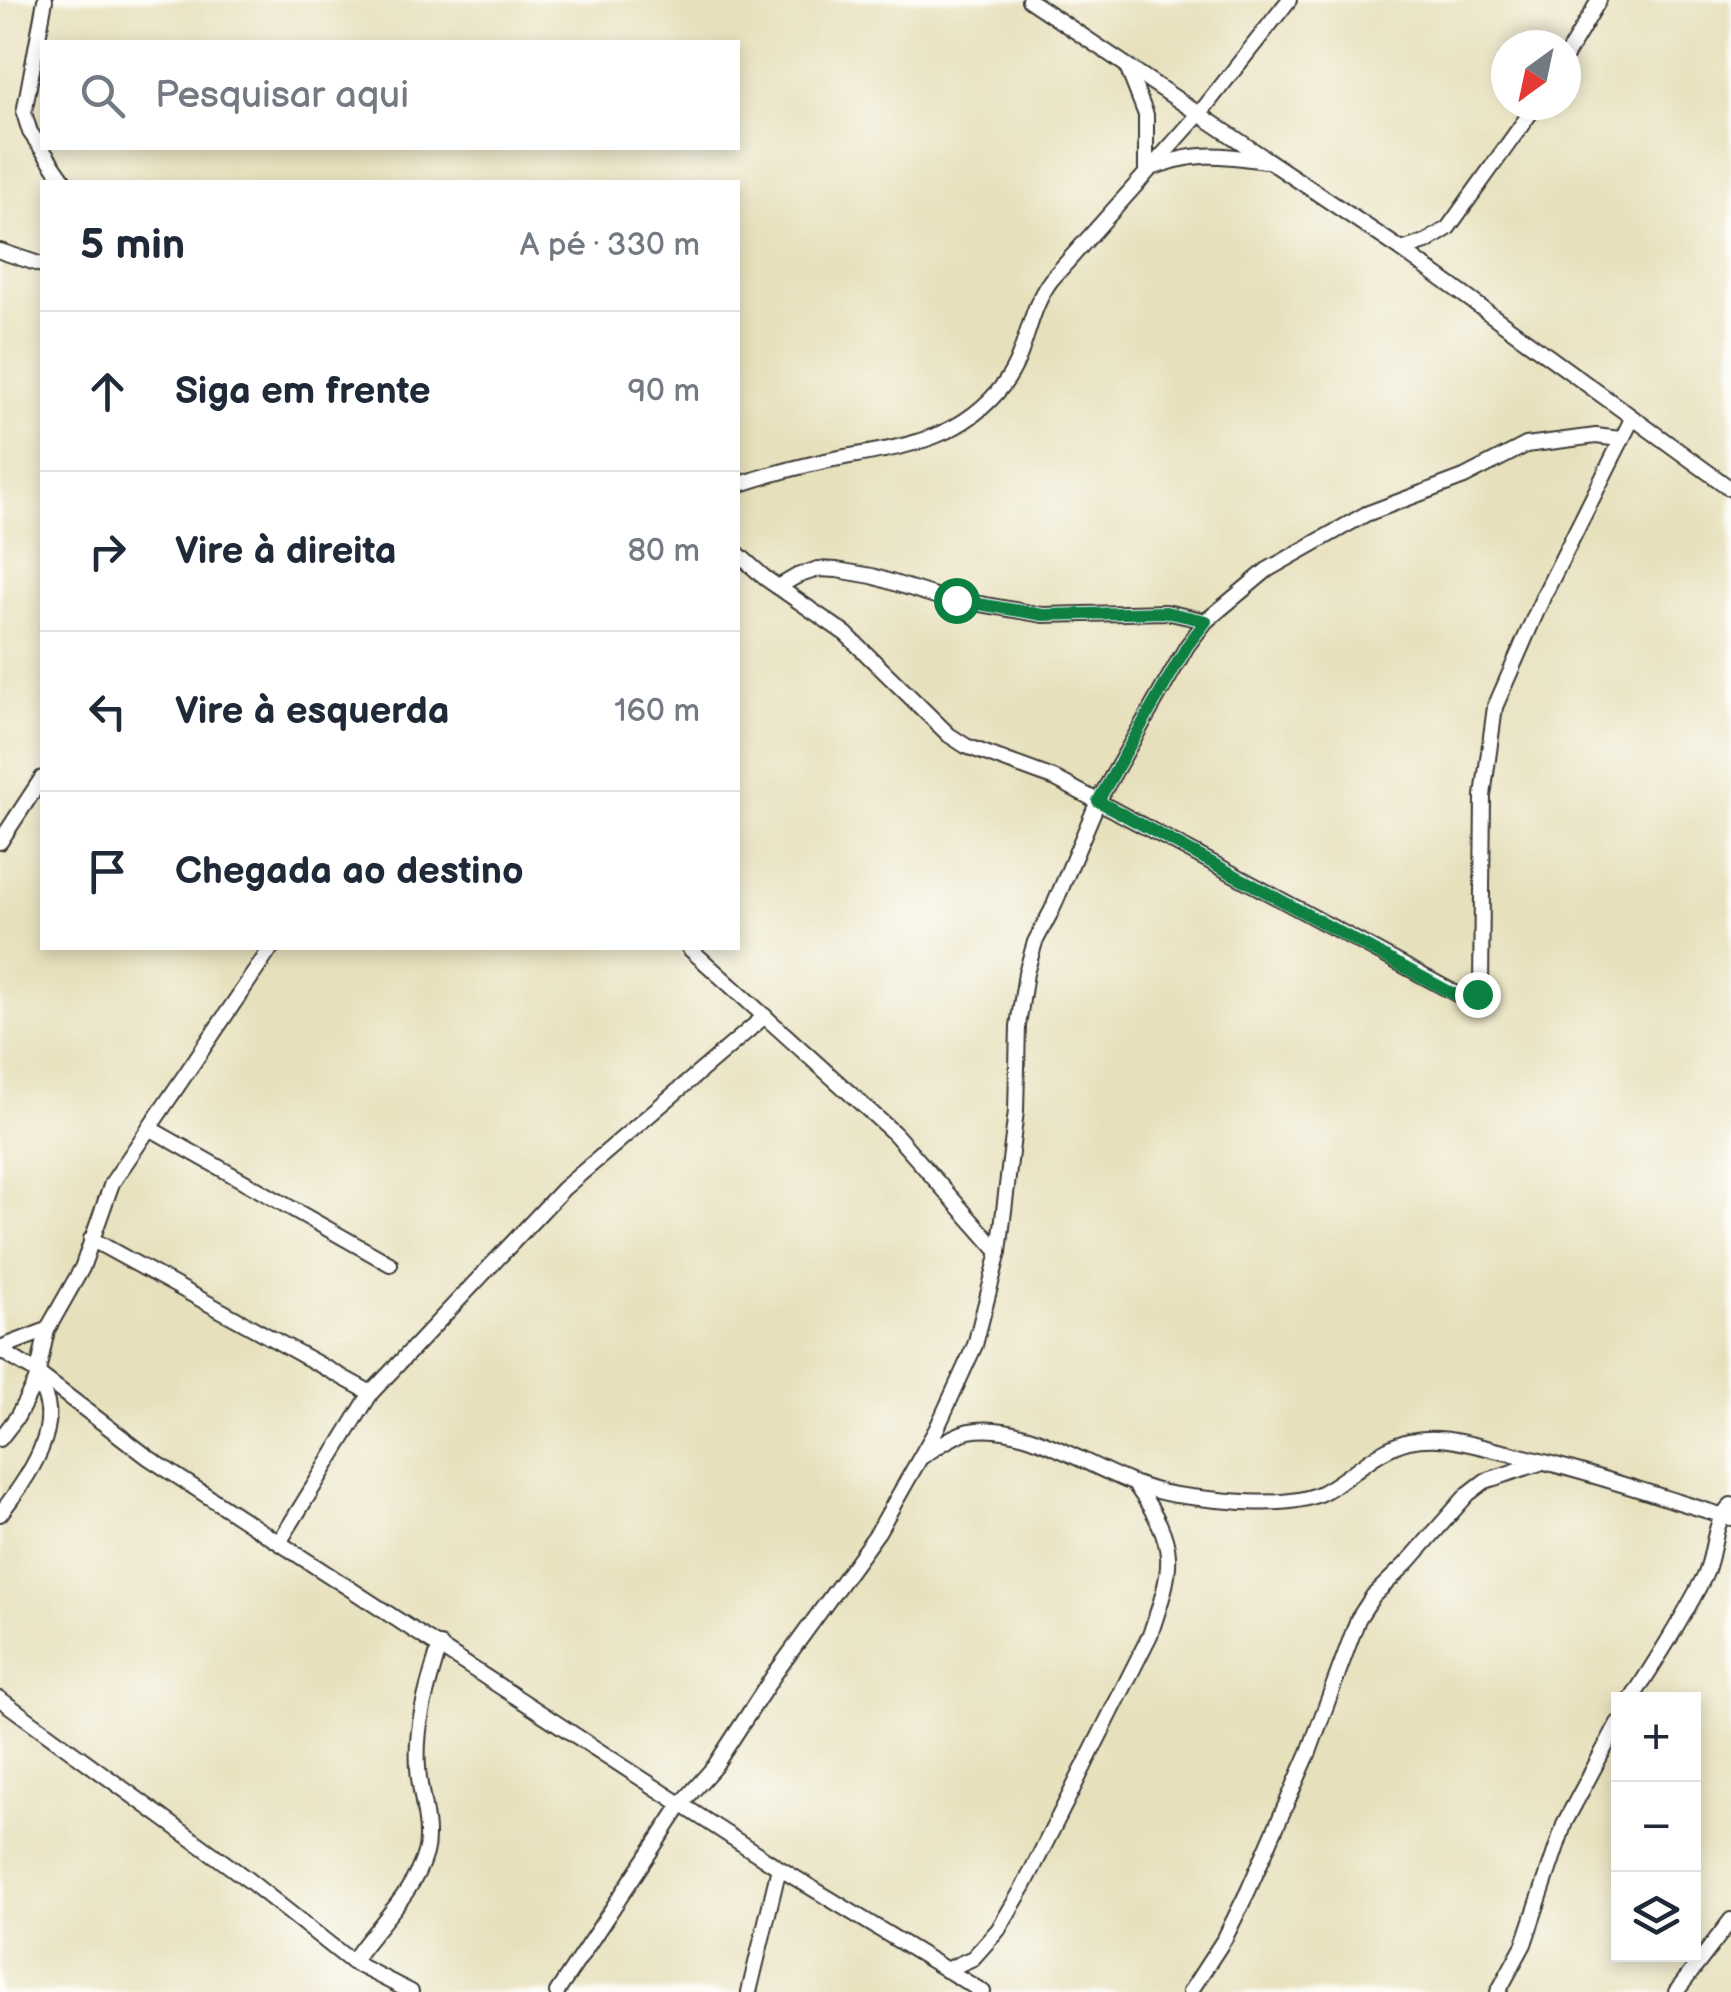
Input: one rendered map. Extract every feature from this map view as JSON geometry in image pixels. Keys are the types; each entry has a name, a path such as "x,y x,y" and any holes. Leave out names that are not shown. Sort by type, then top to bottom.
{"street":[{"path":"40,146 24,114 45,0"},
{"path":"1029,0 1402,250 1730,488"},
{"path":"740,484 794,467 908,447 950,430 980,410 1017,364 1042,292 1146,170 1200,114 1289,0"},
{"path":"1581,31 1599,0"},
{"path":"1128,68 1146,115 1146,170"},
{"path":"1402,250 1448,228 1525,120"},
{"path":"43,150 64,180"},
{"path":"1146,170 1181,156 1203,154 1274,162"},
{"path":"0,251 40,264"},
{"path":"740,556 846,634 966,746 1026,766 1098,801 1459,997 1474,998 1481,986 1483,796 1495,707 1632,420"},
{"path":"558,1992 683,1802 714,1767 774,1675 878,1532 922,1456 974,1345 999,1252 1013,1149 1018,1026 1034,942 1052,910 1098,801 1187,646 1206,621 1267,570 1387,504 1464,477 1526,444 1596,436 1620,439"},
{"path":"778,587 818,569 838,570 872,576 935,596 1043,615 1166,612 1206,621"},
{"path":"0,842 40,781"},
{"path":"0,1439 18,1417 36,1377 47,1330 82,1268 112,1183 270,950"},
{"path":"691,950 895,1134 999,1252"},
{"path":"280,1541 371,1393 563,1189 765,1016"},
{"path":"151,1130 390,1264"},
{"path":"92,1239 371,1393"},
{"path":"0,1349 47,1330"},
{"path":"0,1349 148,1458 683,1802 779,1868 982,1992"},
{"path":"0,1514 30,1474 43,1443 48,1408 36,1377"},
{"path":"922,1456 958,1435 996,1430 1018,1433 1136,1486 1181,1495 1290,1502 1326,1491 1364,1462 1408,1441 1445,1438 1545,1461 1727,1513 1707,1572 1636,1692"},
{"path":"1190,1992 1225,1938 1248,1891 1309,1752 1348,1641 1365,1608 1468,1494 1485,1481 1545,1461"},
{"path":"946,1970 974,1958 998,1930 1150,1635 1163,1597 1170,1556 1157,1515 1136,1486"},
{"path":"352,1962 369,1935 384,1924 424,1858 428,1842 418,1769 418,1736 422,1706 440,1645"},
{"path":"0,1700 247,1878 352,1962 411,1992"},
{"path":"1498,1992 1524,1944 1565,1822 1611,1736"},
{"path":"749,1992 779,1868"},
{"path":"1676,1992 1731,1920"}],"route":[{"path":"956,600 1043,615 1166,612 1206,621 1187,646 1098,801 1459,997 1468,1000 1477,994"}]}
